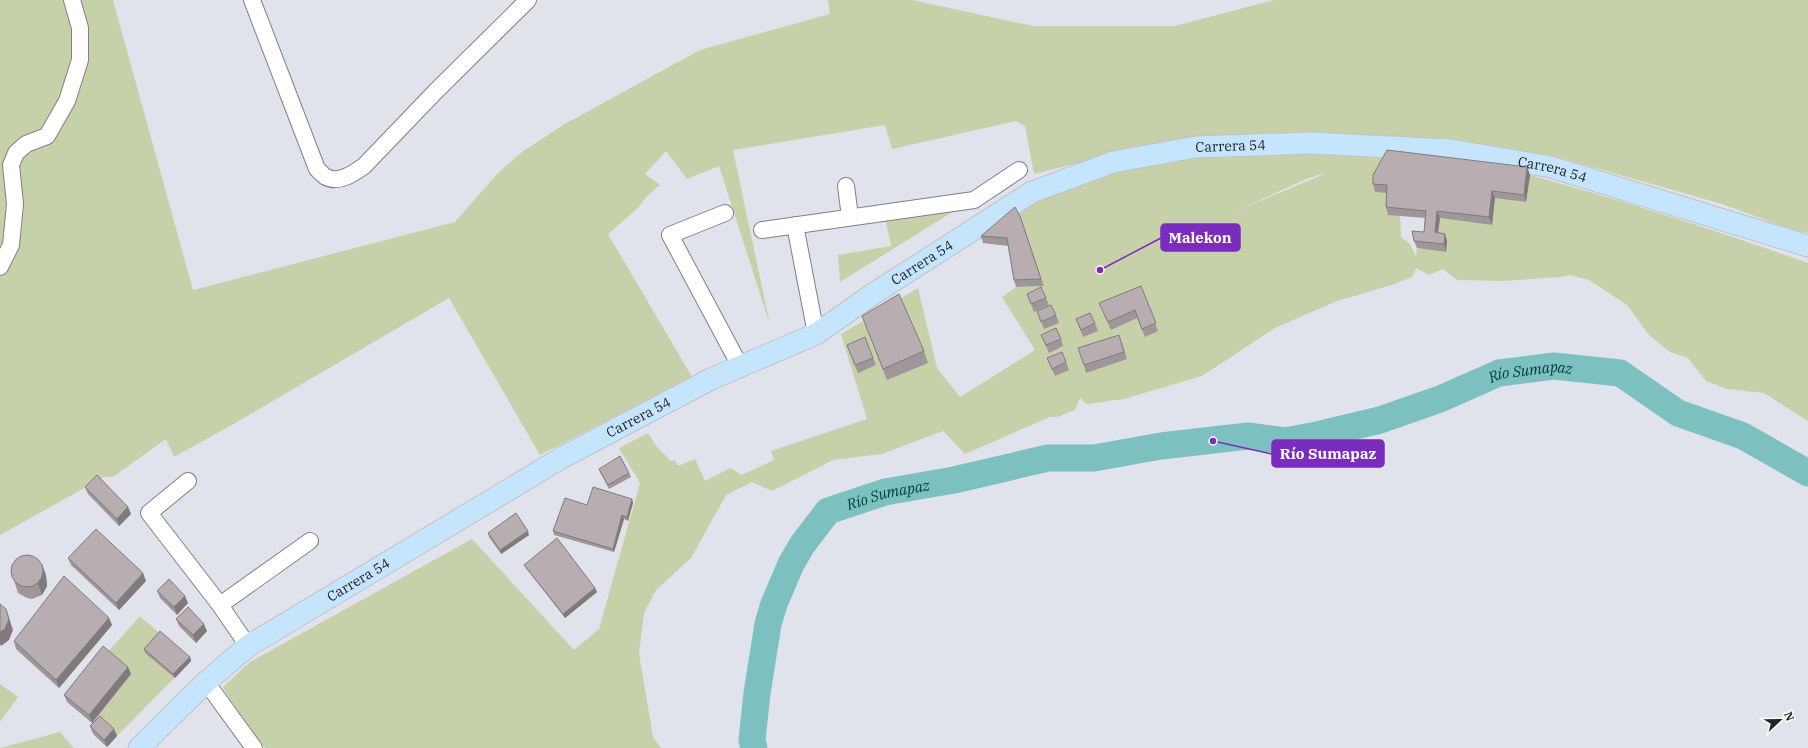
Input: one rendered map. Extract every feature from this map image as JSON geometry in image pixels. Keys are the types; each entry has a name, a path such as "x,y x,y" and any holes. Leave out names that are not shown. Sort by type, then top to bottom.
{"main road":[{"name":"Carrera 54","path":"139,748 206,682 248,646 563,457 711,379 816,334 873,294 1032,192 1113,162 1196,147 1312,143 1451,150 1551,167 1808,246"}],"street":[{"path":"0,267 11,246 15,204 11,165 16,153 26,144 48,136 67,101 80,60 80,28 72,0"},
{"path":"252,0 317,168 326,178 338,179 352,175 364,166 436,91 528,0"},
{"path":"762,230 974,200 1019,170"},
{"path":"846,186 850,217"},
{"path":"725,213 670,235 740,366"},
{"path":"796,225 816,334"},
{"path":"188,481 149,513 220,605 248,646"},
{"path":"220,605 310,541"},
{"path":"206,682 254,748"}],"green space":[{"path":"0,0 113,0 193,290 455,222 499,172 522,152 563,125 700,50 830,14 828,0 912,0 1033,26 1175,26 1274,0 1808,0 1808,233 1793,230 1725,205 1557,157 1459,142 1114,154 1034,174 1025,126 1016,121 892,149 885,125 733,150 770,325 719,166 687,179 666,151 645,174 660,185 647,196 638,208 608,234 692,377 540,455 449,298 237,422 174,457 166,439 113,477 104,477 0,535"},
{"path":"1314,147 1389,157 1388,214 1400,216 1401,237 1410,244 1416,256 1417,248 1446,252 1437,240 1440,218 1492,225 1495,198 1530,175 1669,216 1808,263 1808,421 1764,393 1727,389 1706,381 1688,358 1670,352 1649,335 1627,305 1589,280 1570,275 1562,277 1504,281 1457,280 1443,269 1429,275 1416,268 1412,277 1392,285 1337,301 1275,328 1202,376 1124,399 1086,404 1080,398 1075,410 1057,417 1050,417 965,454 943,431 882,454 833,460 772,491 752,482 726,495 691,558 656,590 644,613 639,654 653,737 661,748 265,748 227,695 223,687 250,662 472,539 574,650 599,629 640,483 619,448 648,433 656,446 671,461 675,460 678,466 695,459 705,481 730,468 742,475 774,460 771,451 867,419 841,334 918,288 937,368 960,397 1035,350 1002,297 1016,287 1044,286 1018,215 1047,191 1166,158","holes":["1324,174 1234,212 1304,180"]},
{"path":"962,206 840,282 838,255 891,246 885,218"},
{"path":"140,616 191,661 117,736 103,723 97,729 92,723 131,674 106,654"},
{"path":"0,684 18,697 0,722"},
{"path":"60,732 74,748 0,748"}],"building":[{"path":"1387,150 1527,167 1524,195 1492,191 1489,217 1437,211 1435,232 1445,234 1444,244 1414,241 1412,231 1424,232 1426,211 1386,207 1387,185 1373,184 1373,175"},
{"path":"1015,207 1020,216 1041,279 1014,280 1007,238 981,236"},
{"path":"1141,286 1156,323 1142,329 1135,310 1108,322 1099,303"},
{"path":"1041,287 1046,298 1031,304 1027,294"},
{"path":"899,294 924,351 883,369 862,316"},
{"path":"1051,305 1056,315 1041,322 1037,311"},
{"path":"1090,313 1095,323 1081,330 1076,319"},
{"path":"1056,328 1061,339 1046,345 1041,335"},
{"path":"1119,335 1124,352 1084,365 1078,348"},
{"path":"865,337 873,358 855,365 847,345"},
{"path":"1062,352 1066,362 1052,369 1047,358"},
{"path":"620,456 629,473 608,485 599,469"},
{"path":"97,475 128,507 117,519 85,487"},
{"path":"593,487 632,499 627,517 622,515 613,549 553,531 565,498 587,505"},
{"path":"516,513 528,531 500,550 488,533"},
{"path":"96,529 143,573 116,603 68,558"},
{"path":"557,538 595,588 563,614 524,565"},
{"path":"24,555 30,555 40,562 43,571 42,577 36,584 30,587 24,587 14,580 11,574 11,568 18,558"},
{"path":"64,576 109,618 56,680 14,641"},
{"path":"169,579 185,596 174,607 157,591"},
{"path":"0,604 6,609 9,619 5,629 0,632"},
{"path":"188,607 204,624 193,635 176,619"},
{"path":"160,631 190,657 173,674 144,649"},
{"path":"103,646 128,667 89,715 64,695"},
{"path":"100,716 114,729 104,740 90,726"}],"waterway":[{"name":"Río Sumapaz","path":"754,748 752,740 757,693 768,624 774,604 791,564 802,545 828,511 885,492 954,480 1048,458 1094,458 1161,446 1248,436 1285,441 1317,435 1380,420 1440,399 1499,373 1554,366 1620,373 1678,413 1743,436 1808,473"}],"place":[{"name":"Malekon","path":"1100,270"},
{"name":"Río Sumapaz","path":"1213,441"}]}
